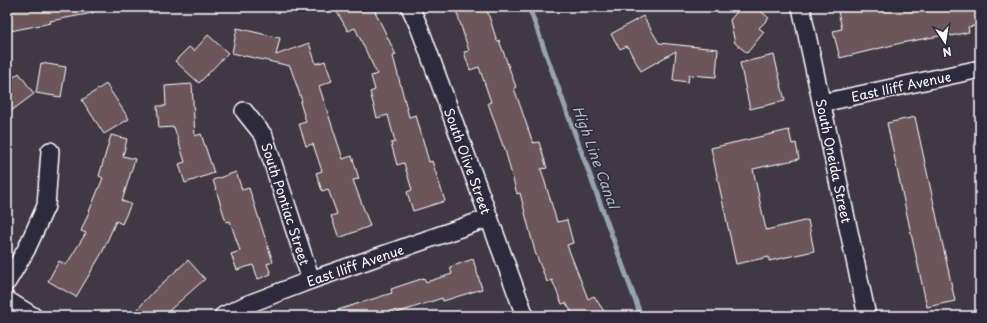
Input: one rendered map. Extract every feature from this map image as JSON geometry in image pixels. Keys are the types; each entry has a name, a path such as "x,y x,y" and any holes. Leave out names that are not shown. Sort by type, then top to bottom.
{"street":[{"name":"South Olive Street","path":"410,7 420,29 525,316"},
{"name":"South Oneida Street","path":"801,7 867,316"},
{"name":"East Iliff Avenue","path":"822,103 980,69"},
{"name":"South Pontiac Street","path":"244,111 264,136 311,280"},
{"path":"7,282 26,250 46,206 50,151"},
{"name":"East Iliff Avenue","path":"222,316 311,280 489,218"},
{"path":"7,300 33,316"}],"building":[{"path":"7,7 92,7 93,13 50,21 51,23 10,31"},
{"path":"345,7 373,7 396,55 393,56 409,117 416,115 429,162 432,161 445,201 413,211 407,192 412,190 404,163 397,165 391,143 395,142 388,115 377,118 370,92 375,90 371,76 377,74 355,28 348,31 337,12"},
{"path":"455,7 486,7 497,41 499,40 516,87 514,88 533,143 539,142 547,168 541,169 557,222 567,220 573,243 567,245 588,299 594,296 607,316 574,316 566,303 562,304 552,280 547,282 535,252 520,193 517,194 504,146 488,103 491,102 479,67 470,70 464,52 469,51"},
{"path":"741,7 756,7 769,18 759,28 764,32 747,53 735,43 730,20"},
{"path":"837,7 909,7 910,11 931,7 980,7 980,25 968,27 969,32 901,43 840,58 833,31 842,29"},
{"path":"643,16 659,43 718,49 716,77 689,75 688,82 673,80 676,51 641,71 627,46 620,49 611,34"},
{"path":"237,28 280,38 276,55 309,43 316,64 325,61 332,81 319,86 343,159 352,156 359,179 353,180 370,226 339,238 331,216 337,214 328,189 322,191 316,173 322,171 313,144 306,146 299,124 306,122 300,102 302,101 290,66 232,53"},
{"path":"208,35 228,53 199,83 175,61 189,47 194,51"},
{"path":"774,55 785,101 750,109 740,63"},
{"path":"41,63 66,67 61,97 36,93"},
{"path":"19,73 34,94 7,114 7,82"},
{"path":"106,84 129,119 104,134 82,100"},
{"path":"192,84 195,136 201,134 214,173 185,183 179,164 185,162 174,127 159,128 157,106 166,106 165,86"},
{"path":"915,117 955,301 927,307 887,123"},
{"path":"789,130 792,144 796,143 799,159 753,169 766,230 808,220 814,251 769,261 769,257 736,264 711,148"},
{"path":"111,135 127,139 123,156 135,159 122,201 131,204 122,224 116,221 102,253 76,297 48,281 59,261 66,265 86,233 81,231 103,178 99,176"},
{"path":"236,172 242,190 249,188 273,262 267,264 271,274 258,279 253,265 237,270 231,254 240,251 230,221 226,222 213,180"},
{"path":"473,259 482,289 443,301 442,298 388,316 329,316 328,313 392,293 391,289 424,278 426,282 452,274 450,267"},
{"path":"188,260 205,279 163,316 131,316 156,289"}],"waterway":[{"name":"High Line Canal","path":"529,7 641,316"}]}
